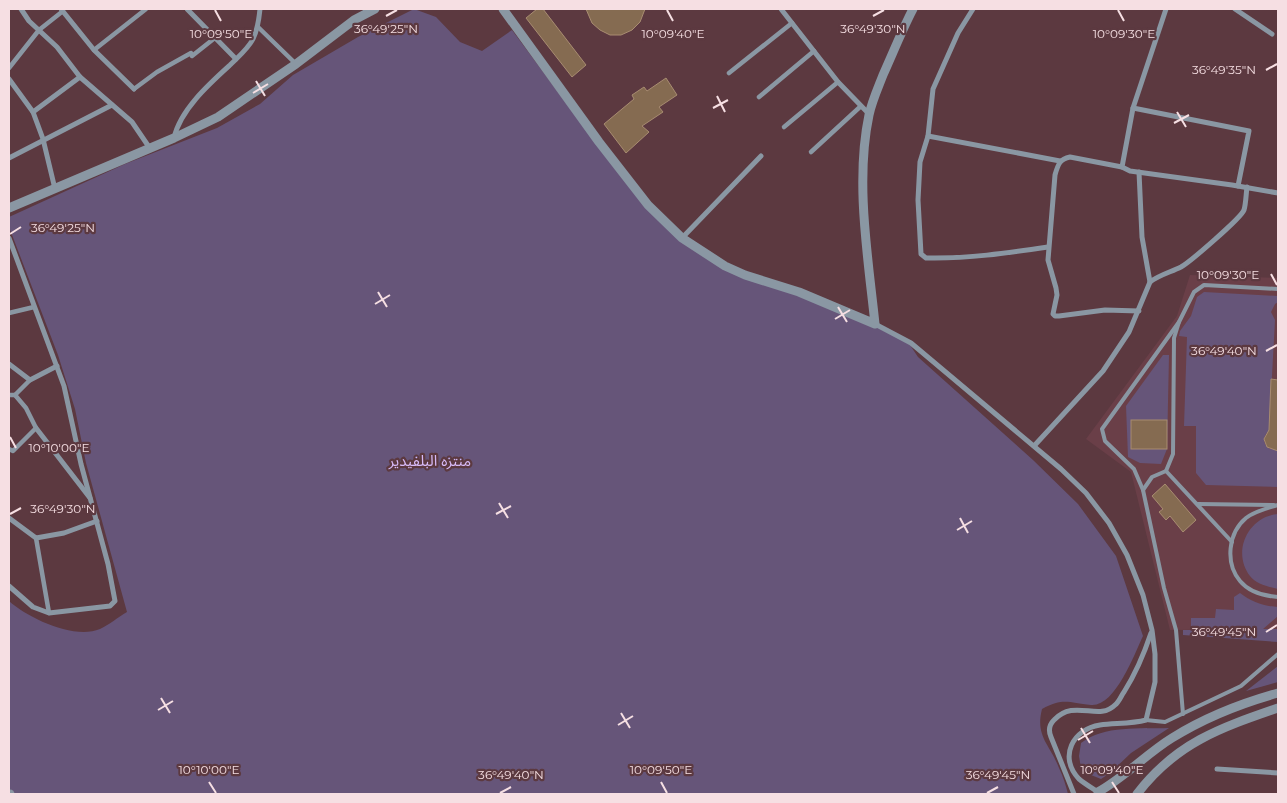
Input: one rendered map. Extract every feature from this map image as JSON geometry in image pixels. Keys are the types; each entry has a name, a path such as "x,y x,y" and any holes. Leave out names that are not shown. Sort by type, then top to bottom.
{"street":[{"path":"21,9 29,21 57,46 80,77 132,122 149,147"},
{"path":"94,50 146,9"},
{"path":"187,9 236,59"},
{"path":"174,138 177,124 182,116 216,78 245,50 252,40 258,27 260,9"},
{"path":"9,208 174,138 218,117 296,64 354,20 375,9"},
{"path":"502,9 593,134 648,205 682,238 725,266 745,275 798,292 876,324 911,343 1061,469 1086,493 1109,523 1127,555 1140,587 1152,630 1155,654 1155,682 1146,720 1099,725 1084,730 1073,740 1070,762 1080,779 1102,793"},
{"path":"781,9 838,82 869,114"},
{"path":"876,324 867,252 864,199 864,165 869,114 892,53 913,9"},
{"path":"973,9 958,33 933,89 928,136 920,162 918,200 919,241 922,256 929,258 956,257 1048,247"},
{"path":"1122,167 1133,108 1166,9"},
{"path":"1235,9 1272,34"},
{"path":"9,68 39,30 62,10 94,50 134,89 158,72 191,54 192,56 216,37"},
{"path":"729,73 792,23"},
{"path":"258,27 296,64"},
{"path":"758,97 814,51"},
{"path":"33,112 80,77"},
{"path":"9,79 33,112 43,139 55,189"},
{"path":"784,127 838,82"},
{"path":"9,158 112,105"},
{"path":"811,152 862,106"},
{"path":"1133,108 1249,131 1238,186"},
{"path":"928,136 1060,161 1070,157 1122,167 1130,171 1278,193"},
{"path":"682,238 761,156"},
{"path":"1060,161 1055,175 1048,247 1048,260 1057,295 1053,314 1055,316 1105,310 1139,311"},
{"path":"1139,172 1142,237 1150,282"},
{"path":"1034,446 1103,371 1129,332 1150,282 1191,261 1235,222 1244,210 1247,187"},
{"path":"9,238 57,366 70,408 81,464 108,564 114,603 110,606 49,613 33,607 9,586"},
{"path":"9,313 34,307"},
{"path":"9,364 30,380"},
{"path":"9,395 15,395 30,380 57,366"},
{"path":"15,395 26,408 36,428 91,501"},
{"path":"9,449 13,450 36,428"},
{"path":"9,518 36,538 49,613"},
{"path":"36,538 64,533 97,521"},
{"path":"1074,794 1051,737 1050,725 1060,714 1071,709 1098,712 1105,711 1115,705 1133,677 1152,630"},
{"path":"1088,794 1102,793 1172,738 1232,709 1278,693"},
{"path":"1137,794 1155,772 1177,753 1240,721 1278,708"},
{"path":"1218,769 1278,773"}],"lane":[{"path":"1183,714 1176,630 1164,588 1143,490 1134,469 1105,441 1102,429 1179,322 1194,292 1204,285 1278,289"},
{"path":"1143,490 1152,477 1166,470 1172,454 1174,338 1179,322"},
{"path":"1166,470 1232,542"},
{"path":"1197,504 1278,505"},
{"path":"1278,505 1261,510 1246,518 1235,532 1230,548 1232,566 1240,581 1253,592 1270,597 1278,597"},
{"path":"1146,720 1166,722 1241,686 1278,654"}],"shaded area":[{"path":"1190,275 1278,278 1278,629 1170,630 1131,472 1086,439 1177,316"}],"green space":[{"name":"منتزه البلفيدير","path":"414,9 436,17 460,42 482,51 512,30 606,157 646,206 720,264 834,307 908,342 918,357 1033,460 1078,504 1116,556 1143,636 1123,678 1108,698 1100,703 1091,705 1061,702 1042,709 1040,727 1042,734 1060,771 1068,794 9,794 9,601 17,608 52,626 77,632 89,632 100,629 127,612 86,463 75,409 58,355 9,227 9,217 125,164 217,128 260,104 293,75 358,37"},
{"path":"1204,292 1278,296 1278,302 1271,312 1275,320 1269,431 1264,440 1270,449 1278,449 1278,487 1206,485 1196,473 1196,426 1184,426 1187,337 1179,336 1180,331 1191,316 1197,297"},
{"path":"1163,355 1169,355 1167,449 1161,464 1140,463 1128,457 1126,406"},
{"path":"1278,514 1278,589 1263,585 1253,579 1245,566 1242,556 1246,536 1251,528 1268,516"},
{"path":"1240,593 1258,603 1278,607 1278,616 1263,629 1278,629 1278,642 1183,635 1183,630 1191,630 1191,618 1215,618 1216,609 1234,610 1234,597"},
{"path":"1278,666 1278,682 1246,691"},
{"path":"1169,728 1131,753 1101,779 1081,768 1079,756 1081,743 1090,737 1100,733 1123,729"}],"building":[{"path":"537,9 543,9 586,65 572,77 526,18"},
{"path":"586,9 645,9 640,22 632,30 621,35 610,35 592,23"},
{"path":"666,78 677,95 659,107 663,112 642,126 649,132 626,153 604,124 634,99 632,95 644,87 647,91"},
{"path":"1271,379 1278,380 1278,451 1267,447 1264,439 1269,430"},
{"path":"1131,420 1167,420 1167,449 1131,449"},
{"path":"1165,484 1196,520 1183,532 1170,516 1166,520 1159,512 1163,509 1152,496"}]}
